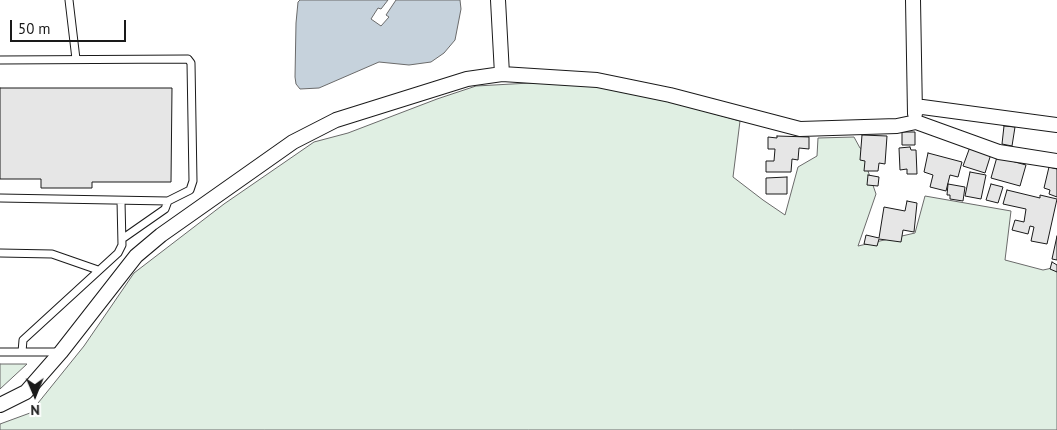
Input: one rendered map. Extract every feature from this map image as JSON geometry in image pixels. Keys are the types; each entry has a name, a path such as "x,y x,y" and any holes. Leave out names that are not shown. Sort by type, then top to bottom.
{"street":[{"path":"498,0 502,74"},
{"path":"914,0 916,122"},
{"path":"0,405 26,392 61,352 136,256 161,235 293,142 336,120 467,79 502,74 597,80 635,87 800,129 897,126 916,122 999,152 1057,161"},
{"path":"915,106 1057,125"}],"lane":[{"path":"69,0 76,59"},
{"path":"0,60 188,59 191,64 193,181 190,190 168,201 0,198"},
{"path":"22,352 23,340 118,253 122,245 121,201"},
{"path":"122,239 164,209 168,201"},
{"path":"0,253 52,254 98,270"},
{"path":"0,352 61,352"}],"green space":[{"path":"559,83 626,89 740,121 733,177 785,215 798,167 817,156 818,138 854,137 860,148 871,154 868,171 876,194 858,246 915,233 925,196 1011,211 1005,260 1043,270 1057,267 1057,430 0,430 0,424 30,413 84,346 134,273 224,204 314,142 348,133 476,86"},
{"path":"0,364 27,364 0,389"}],"shaded area":[{"path":"300,0 388,0 381,9 378,8 371,19 381,26 389,17 386,15 396,0 460,0 461,9 455,40 444,53 431,62 409,65 379,62 319,88 300,89 296,84 295,77 296,23 298,2"}],"building":[{"path":"0,88 172,88 171,182 92,182 92,188 41,188 41,179 0,179"},
{"path":"1004,126 1015,127 1012,146 1002,144"},
{"path":"902,132 915,132 915,145 902,145"},
{"path":"862,135 887,136 885,164 879,163 878,171 864,171 865,161 860,160"},
{"path":"777,136 809,137 809,149 799,148 798,160 792,159 791,172 766,172 766,161 774,161 775,149 768,149 768,137 777,138"},
{"path":"910,147 911,150 916,150 917,174 907,174 907,169 900,170 899,148"},
{"path":"970,147 991,154 985,173 963,166"},
{"path":"928,153 962,162 958,177 950,175 946,191 930,187 933,175 924,172"},
{"path":"997,157 1026,165 1020,186 991,178"},
{"path":"1049,167 1057,169 1057,197 1049,194 1050,190 1044,188"},
{"path":"970,172 986,175 981,199 965,196"},
{"path":"868,175 879,177 878,186 867,185"},
{"path":"787,177 787,194 766,194 766,178"},
{"path":"948,184 965,187 963,201 950,199 950,195 947,195"},
{"path":"991,184 1003,187 998,203 986,200"},
{"path":"1007,190 1040,198 1040,195 1057,199 1047,244 1031,241 1034,227 1030,226 1028,234 1012,230 1015,220 1024,222 1026,209 1003,204"},
{"path":"907,201 917,203 914,232 903,230 901,242 879,239 877,246 864,244 866,235 879,238 884,207 905,211"},
{"path":"1057,236 1057,260 1052,259"},
{"path":"1052,262 1057,265 1057,272 1050,269"}]}
